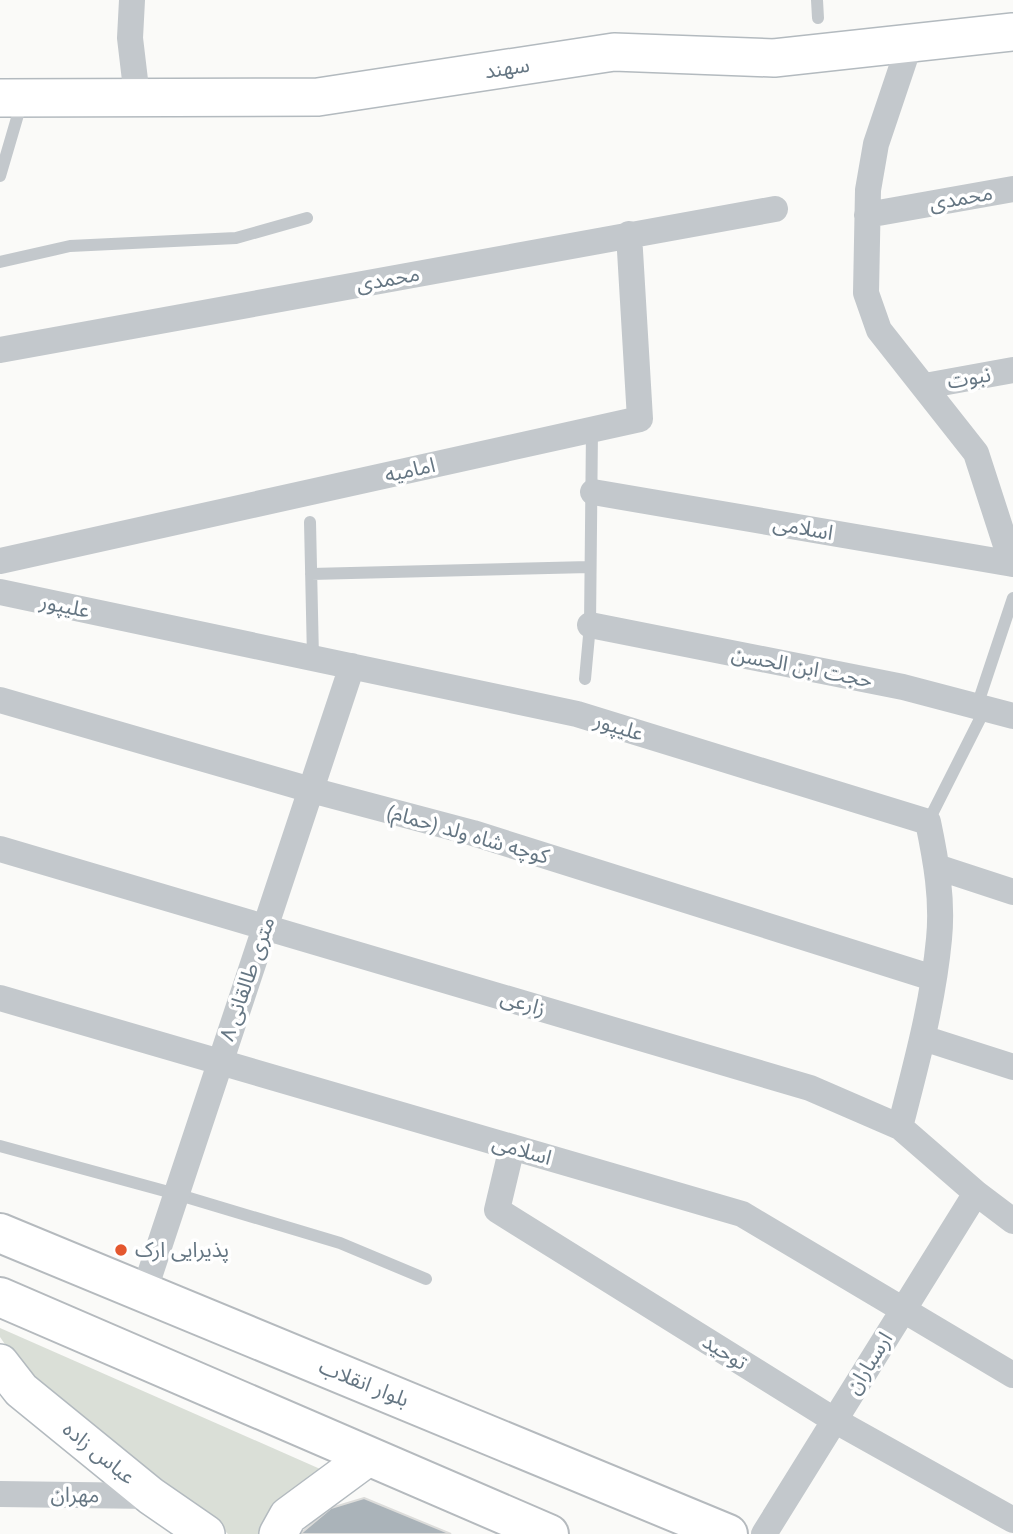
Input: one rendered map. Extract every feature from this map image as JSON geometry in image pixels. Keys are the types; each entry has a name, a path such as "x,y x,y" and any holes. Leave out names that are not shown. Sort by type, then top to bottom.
{"main road":[{"name":"بلوار انقلاب","path":"0,1233 728,1534"},
{"path":"0,1297 550,1534"}],"street":[{"path":"132,0 130,38 138,97"},
{"name":"سهند","path":"12,98 318,97 614,51 774,58 1013,32"},
{"path":"910,43 876,144 868,190 866,293 879,330 976,453 1013,564"},
{"name":"محمدی","path":"867,215 1013,189"},
{"name":"محمدی","path":"0,350 775,209"},
{"name":"امامیه","path":"0,561 639,419 629,234"},
{"name":"نبوت","path":"925,386 1013,370"},
{"name":"اسلامی","path":"593,492 1013,564"},
{"name":"علیپور","path":"0,592 577,714 928,822"},
{"name":"حجت ابن الحسن","path":"590,625 903,687 1013,716"},
{"name":"۸ متری طالقانی","path":"144,1292 352,666"},
{"name":"کوچه شاه ولد (حمام)","path":"0,700 311,790 473,833 933,978"},
{"path":"900,1127 923,1038 939,937 937,867 928,822"},
{"name":"زارعی","path":"0,849 810,1087 900,1127 975,1193 1013,1221"},
{"path":"937,867 1013,892"},
{"name":"اسلامی","path":"0,998 743,1214 1013,1375"},
{"path":"923,1038 1013,1067"},
{"name":"توحید","path":"512,1147 497,1210 834,1420 1013,1520"},
{"name":"ارسباران","path":"764,1534 975,1193"},
{"name":"عباس زاده","path":"0,1363 21,1390 151,1496 206,1534"},
{"path":"278,1534 288,1516 368,1457"},
{"name":"مهران","path":"0,1494 151,1496"}],"lane":[{"path":"817,0 818,18"},
{"path":"0,176 12,98"},
{"path":"0,262 70,246 236,238 306,218"},
{"path":"585,679 590,625 592,430"},
{"path":"310,522 313,658"},
{"path":"311,573 589,567"},
{"path":"928,822 981,707 1013,598"},
{"path":"0,1146 176,1194 340,1243 426,1279"}],"shaded area":[{"path":"0,1328 327,1472 267,1534 228,1534 30,1381 0,1337"}],"building":[{"path":"364,1498 451,1534 300,1534 331,1508"}],"place":[{"name":"پذیرایی ارک","path":"121,1250"}]}
